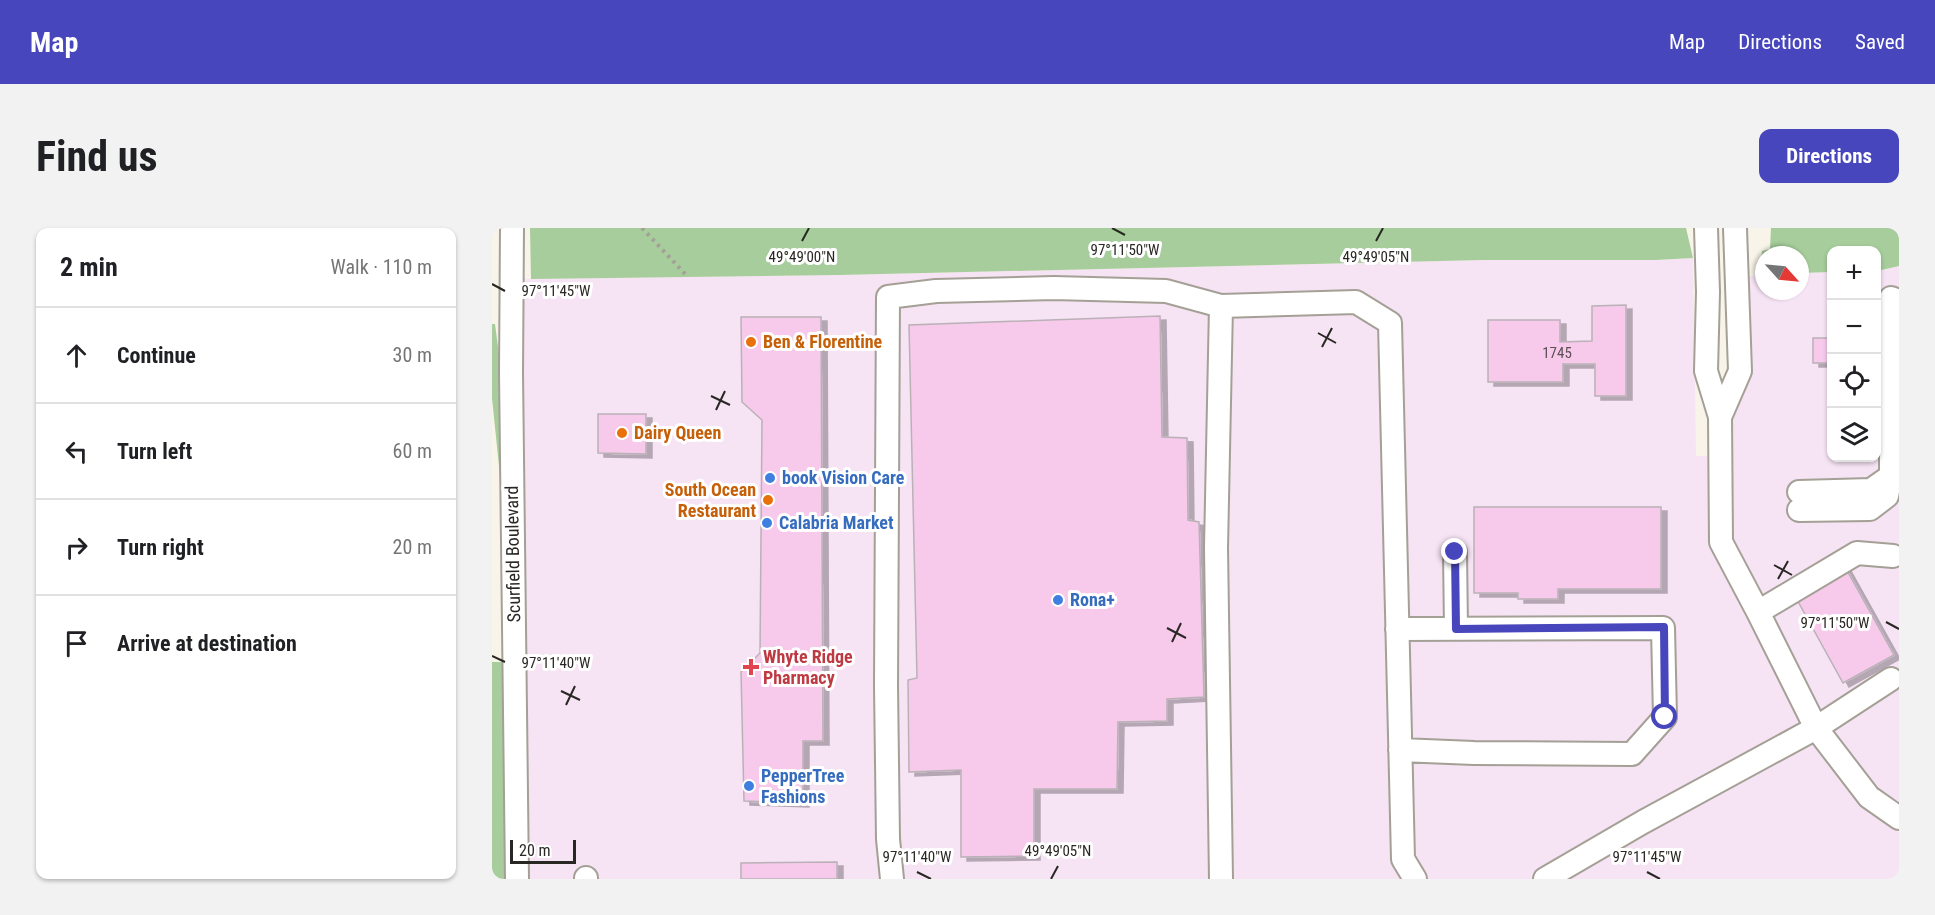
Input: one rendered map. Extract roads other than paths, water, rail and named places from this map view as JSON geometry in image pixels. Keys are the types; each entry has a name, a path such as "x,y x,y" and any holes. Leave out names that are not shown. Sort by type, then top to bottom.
{"street":[{"name":"Scurfield Boulevard","path":"512,228 511,373 517,879"},
{"path":"1706,228 1708,292 1706,371 1720,417 1721,543 1816,728 1869,797 1899,818"},
{"path":"1720,417 1740,371 1735,228"},
{"path":"892,879 888,839 886,686 888,297 936,291 1054,288 1166,291 1221,306 1356,302 1390,323 1403,859 1414,879"},
{"path":"1799,501 1870,509 1887,496 1890,476 1895,299"},
{"path":"1221,306 1216,557 1221,879"},
{"path":"1455,552 1456,629"},
{"path":"1758,612 1857,553 1893,556"},
{"path":"1397,629 1664,627 1665,717 1632,754 1400,750"},
{"path":"1545,879 1643,822 1816,728 1891,679"}],"place":[{"name":"Ben & Florentine","path":"751,342"},
{"name":"Dairy Queen","path":"622,433"},
{"name":"book Vision Care","path":"770,478"},
{"name":"South Ocean Restaurant","path":"768,500"},
{"name":"Calabria Market","path":"767,523"},
{"name":"Rona+","path":"1058,600"},
{"name":"Whyte Ridge Pharmacy","path":"751,667"},
{"name":"PepperTree Fashions","path":"749,786"}]}
